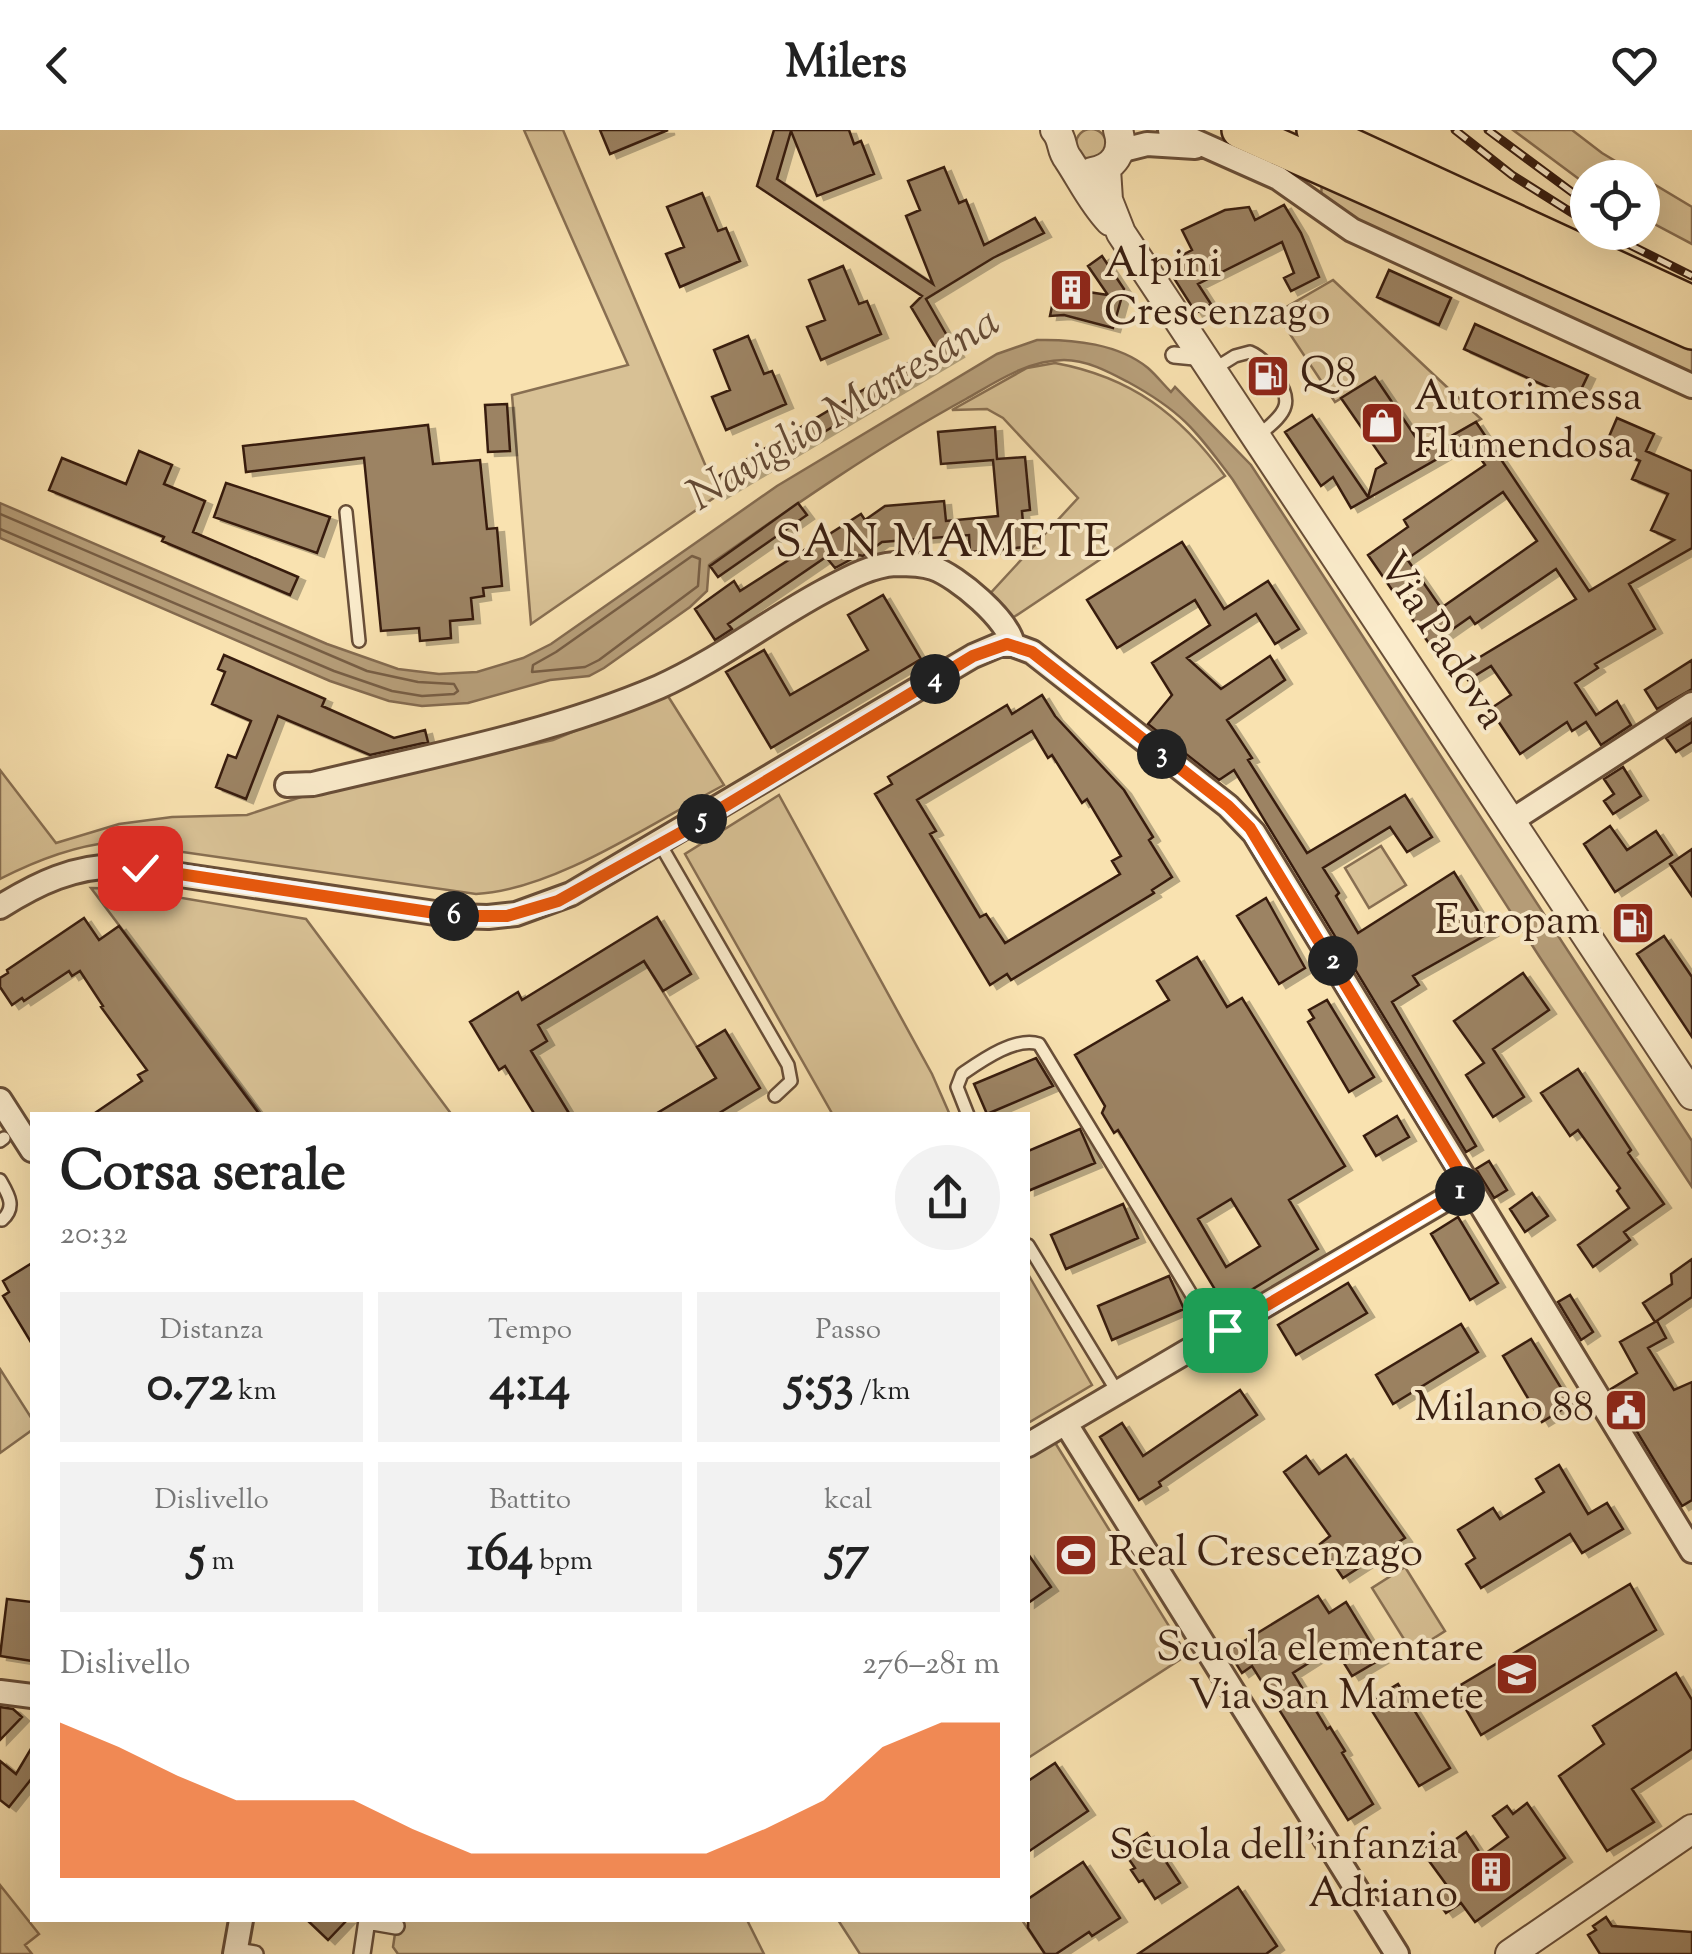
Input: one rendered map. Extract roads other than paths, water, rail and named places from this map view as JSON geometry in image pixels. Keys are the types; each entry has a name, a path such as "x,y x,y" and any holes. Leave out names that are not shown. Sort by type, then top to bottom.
{"highway":[{"path":"1316,130 1692,304"},
{"path":"1226,139 1692,330"}],"street":[{"path":"1170,130 1226,139 1352,230 1692,386"},
{"name":"Via Padova","path":"1061,133 1064,153 1095,205 1121,232 1692,1095"},
{"path":"1073,166 1089,172 1114,150 1147,144 1226,139"},
{"name":"Via Padova","path":"1114,150 1108,200 1121,232"},
{"path":"1174,354 1209,364"},
{"path":"287,785 313,784 544,727 656,688 809,599 881,566 916,565 948,575 1004,623 1013,645"},
{"path":"0,908 52,878 86,868 120,866 455,916 498,917 524,912 558,901 660,844 973,656 999,645 1013,645 1046,660 1250,828 1692,1550"},
{"path":"1511,821 1692,704"},
{"path":"0,1100 30,1147"},
{"path":"1030,1445 1468,1186"},
{"path":"1066,1424 1397,1954"},
{"path":"0,1692 30,1696"},
{"path":"1510,1954 1692,1829"},
{"path":"235,1954 242,1922"},
{"path":"362,1954 367,1922"},
{"path":"377,1922 396,1926"},
{"path":"235,1954 255,1954"}],"lane":[{"path":"1209,364 1250,352 1262,359 1282,388 1282,412 1257,437"},
{"path":"346,512 359,641"},
{"path":"660,844 788,1065 791,1081 775,1096"},
{"path":"967,1112 958,1087 962,1074 1022,1042 1039,1044 1216,1335"},
{"path":"0,1180 11,1204 10,1212 2,1220"},
{"path":"1030,1247 1118,1393"}],"water":[{"path":"1037,340 1095,345 1136,360 1171,392 1175,387 1251,465 1692,1141 1692,1187 1233,480 1176,413 1098,367 1051,361 1001,379 867,458 709,565 707,591 604,668 589,676 550,680 468,703 422,706 389,701 330,681 0,538 0,503 327,644 398,669 439,674 477,672 523,658 551,644 777,486 997,354"}],"railway":[{"path":"1455,130 1512,175 1570,212"},
{"path":"1488,130 1570,191"},
{"path":"1640,250 1692,276"}],"place":[{"name":"Alpini Crescenzago","path":"1071,290"},
{"name":"Q8","path":"1268,376"},
{"name":"Autorimessa Flumendosa","path":"1382,423"},
{"name":"Europam","path":"1633,923"},
{"name":"Milano 88","path":"1626,1410"},
{"name":"Real Crescenzago","path":"1076,1555"},
{"name":"Scuola elementare Via San Mamete","path":"1517,1674"},
{"name":"Scuola dell'infanzia Adriano","path":"1491,1872"}],"district":[{"name":"SAN MAMETE","path":"944,545"}],"water label":[{"name":"Naviglio Martesana","path":"845,411"}]}
